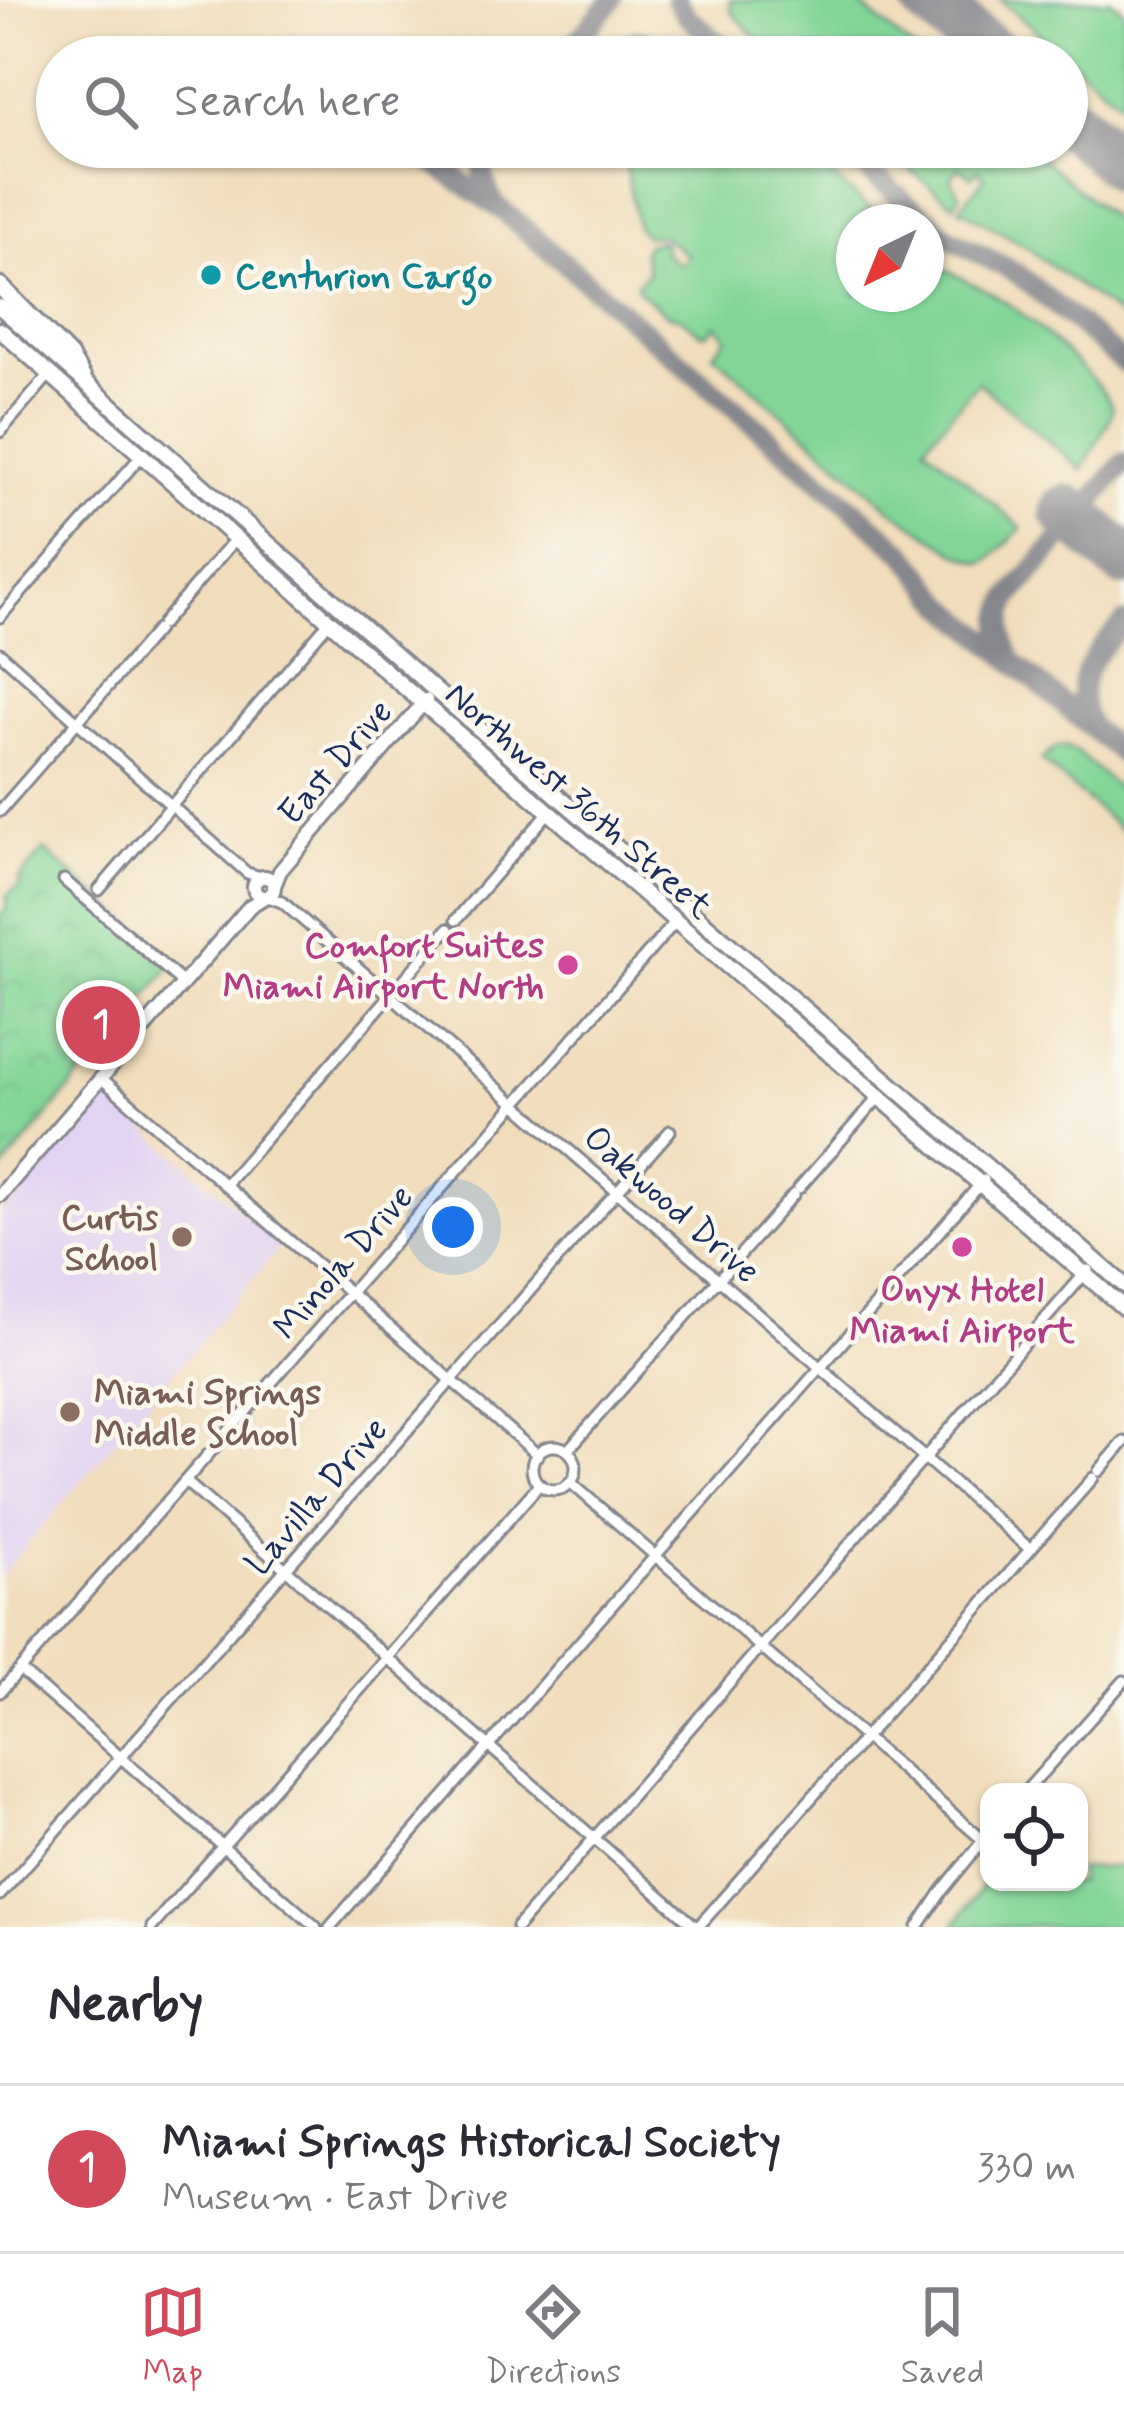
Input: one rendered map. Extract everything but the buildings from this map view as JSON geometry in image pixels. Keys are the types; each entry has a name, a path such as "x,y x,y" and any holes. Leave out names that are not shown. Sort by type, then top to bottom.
{"highway":[{"path":"0,286 69,356 86,382"}],"main road":[{"name":"Northwest 36th Street","path":"0,307 1124,1285"},
{"name":"Northwest 36th Street","path":"0,330 329,622 1124,1308"},
{"path":"50,374 60,371 86,382"},
{"path":"798,1028 810,1014"},
{"path":"879,1097 891,1095 913,1112 927,1114"}],"street":[{"path":"0,432 50,374"},
{"path":"0,617 153,442"},
{"path":"0,811 247,525"},
{"path":"99,890 341,608"},
{"name":"Oakwood Drive","path":"0,653 262,889 1030,1549"},
{"name":"East Drive","path":"0,1195 435,690"},
{"path":"456,920 561,799"},
{"path":"64,880 183,983"},
{"name":"Minola Drive","path":"0,1692 688,908"},
{"path":"226,1184 448,929"},
{"path":"100,1078 538,1455"},
{"path":"568,1450 879,1097"},
{"name":"Lavilla Drive","path":"0,1895 670,1131"},
{"path":"330,1927 992,1171"},
{"path":"517,1927 1096,1261"},
{"path":"186,1482 697,1927 1124,1442"},
{"path":"555,1446 568,1450 576,1466 570,1482 556,1490 538,1486 532,1470 538,1455 555,1446"},
{"path":"570,1482 980,1832"},
{"path":"152,1927 538,1486"},
{"path":"20,1670 316,1927"},
{"path":"1033,1783 1124,1681"},
{"path":"918,1927 980,1845"}],"shaded area":[{"name":"Miami Springs Middle School","path":"103,1092 281,1246 0,1577 0,1213"}],"green space":[{"path":"730,0 855,0 897,36 755,36 731,10"},
{"path":"1000,0 1111,0 1124,11 1124,105 1088,75 1088,36 1043,36"},
{"path":"626,168 823,168 865,204 836,204 836,312 944,312 944,268 1007,303 1046,335 1109,401 1110,419 1082,470 978,382 925,445 1022,528 982,563 955,552 892,510 713,353 727,337 715,325 702,334 681,318 666,314 638,290 637,284 648,272 643,252 647,244 661,241 663,251 680,265 688,256 662,235 645,236 637,227"},
{"path":"908,168 958,168 950,179 960,194 954,205"},
{"path":"960,168 1053,168 1124,228 1124,320 1025,246 959,208 985,177 978,170 971,177"},
{"path":"1066,747 1124,794 1124,833 1041,760 1055,748"},
{"path":"44,850 175,962 0,1173 0,915 7,907 7,896"},
{"path":"1124,1866 1124,1927 953,1927 980,1890 1088,1891 1088,1868"}],"taxiway":[{"path":"581,36 612,0"},
{"path":"676,0 710,36"},
{"path":"441,168 502,210 905,553 945,604 1124,756"},
{"path":"484,168 497,206"},
{"path":"866,168 947,237 1018,274 1124,363"},
{"path":"1011,657 1003,628 1010,598 1124,463"},
{"path":"1089,724 1083,709 1083,681 1095,657 1124,623"}],"runway":[{"path":"928,0 970,36"},
{"path":"1088,136 1124,167"},
{"path":"1067,511 1124,560"}],"place":[{"name":"Centurion Cargo","path":"211,275"},
{"name":"Comfort Suites Miami Airport North","path":"568,965"},
{"name":"Miami Springs Historical Society","path":"101,1025"},
{"name":"Curtis School","path":"182,1237"},
{"name":"Onyx Hotel Miami Airport","path":"962,1247"},
{"name":"Miami Springs Middle School","path":"70,1412"}]}
